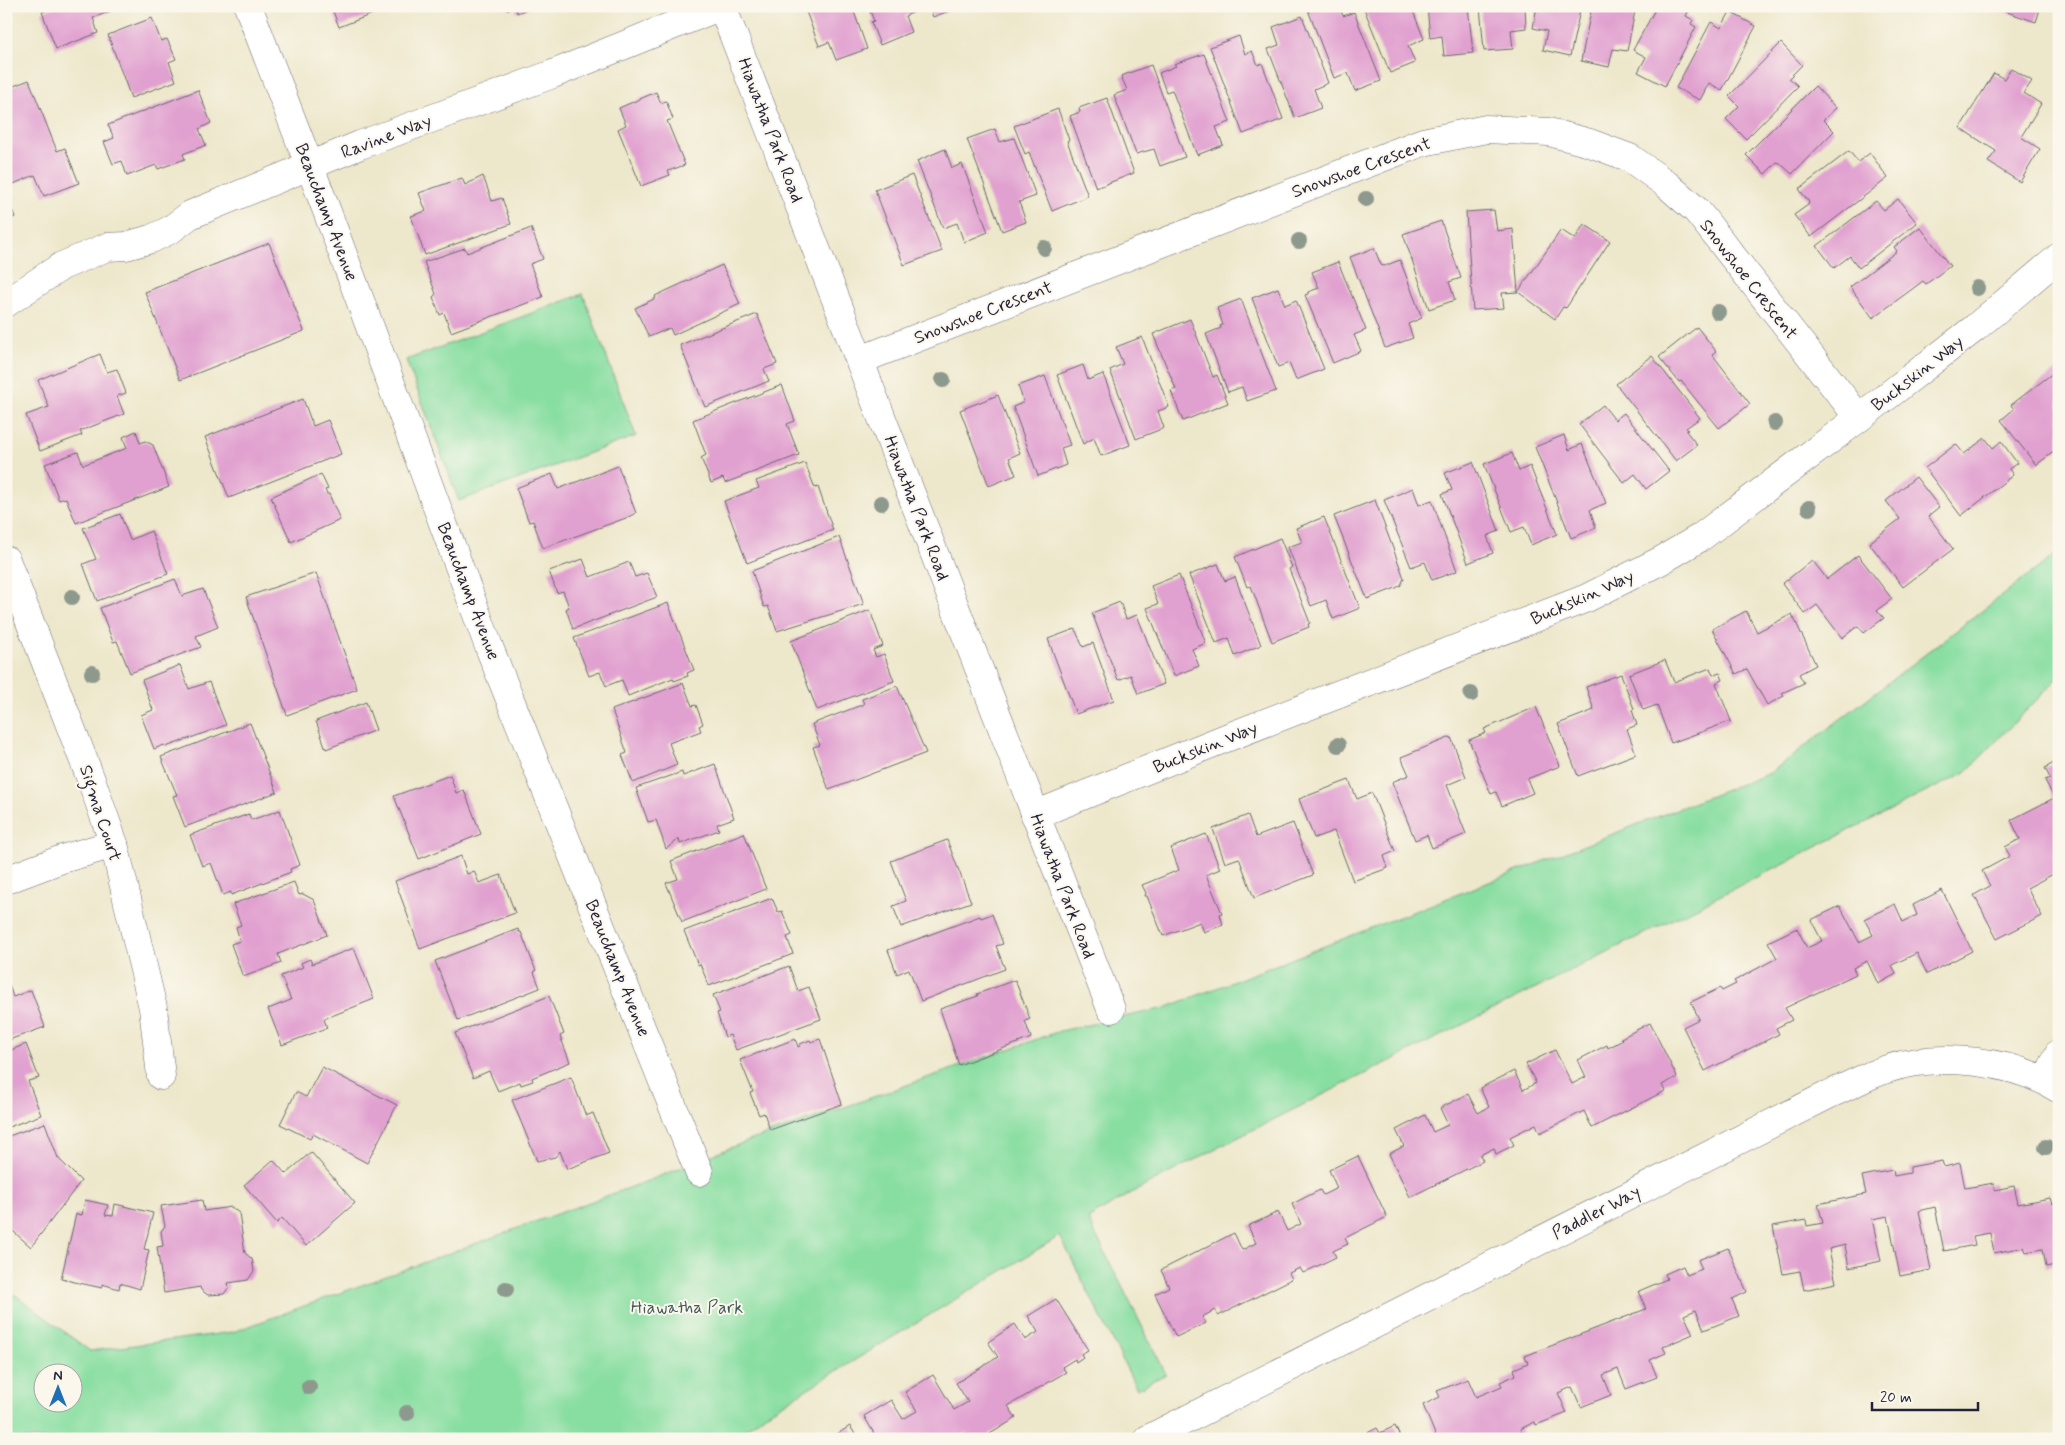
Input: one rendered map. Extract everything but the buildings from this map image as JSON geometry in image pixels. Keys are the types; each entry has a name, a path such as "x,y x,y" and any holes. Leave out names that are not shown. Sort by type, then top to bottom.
{"street":[{"name":"Beauchamp Avenue","path":"248,6 489,647 699,1172"},
{"name":"Ravine Way","path":"6,303 62,266 107,247 126,246 151,239 170,230 190,215 360,145 553,74 722,6"},
{"name":"Hiawatha Park Road","path":"722,6 1112,1010"},
{"name":"Snowshoe Crescent","path":"860,360 1423,142 1486,129 1549,132 1590,143 1630,158 1665,183 1697,210 1859,418"},
{"name":"Buckskin Way","path":"1035,815 1226,738 1587,598 1662,560 1701,537 1859,418 1975,328 2059,257"},
{"name":"Sigma Court","path":"6,560 114,844 153,1008 161,1076"},
{"path":"6,880 62,859 114,844"},
{"path":"2052,1085 2059,1052"},
{"name":"Paddler Way","path":"1148,1439 1830,1094 1887,1069 1930,1061 1972,1061 2013,1069 2052,1085"}],"green space":[{"path":"583,294 636,436 459,501 406,360"},
{"name":"Hiawatha Park","path":"2059,552 2059,677 1966,772 1219,1147 1124,1197 1088,1219 1166,1374 1137,1389 1060,1236 764,1415 733,1439 6,1439 6,1288 90,1351 233,1332 650,1180 740,1144 1060,1031 1165,1008 1770,773"}]}
